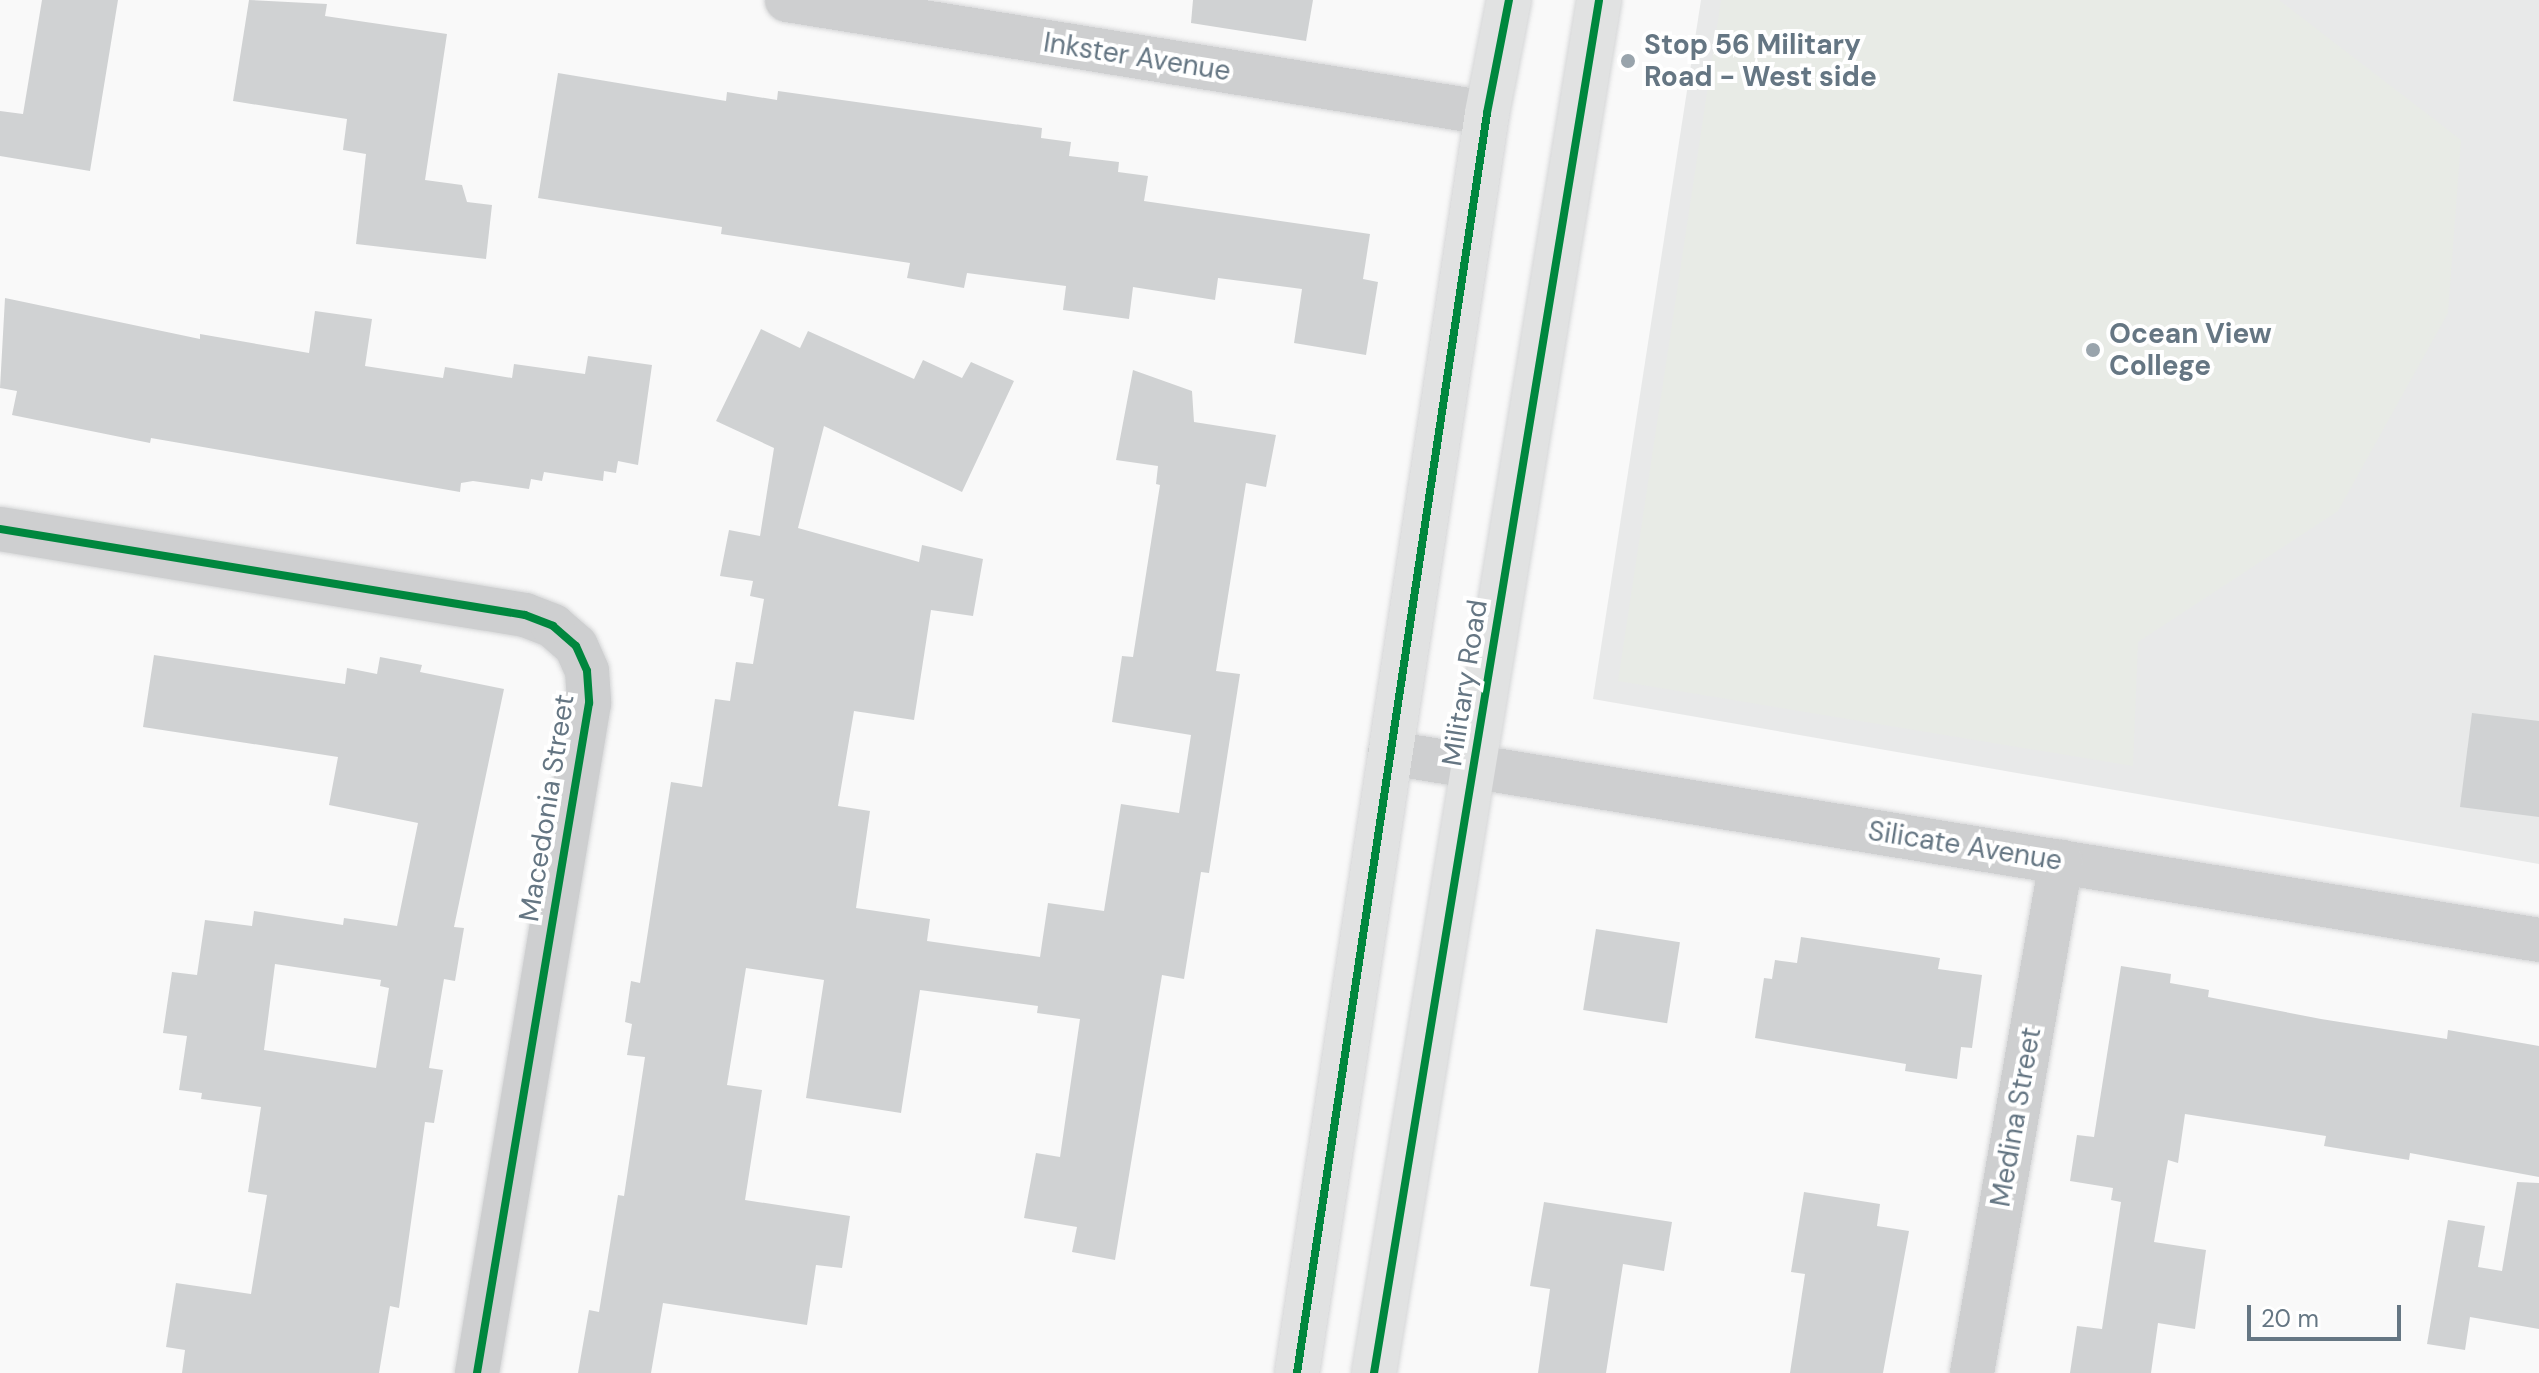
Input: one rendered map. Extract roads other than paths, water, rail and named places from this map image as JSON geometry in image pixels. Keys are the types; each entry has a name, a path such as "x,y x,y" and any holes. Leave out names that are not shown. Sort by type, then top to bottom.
{"street":[{"name":"Inkster Avenue","path":"787,0 1487,113"},
{"path":"1297,1373 1487,113 1509,0"},
{"name":"Military Road","path":"1374,1373 1599,0"},
{"name":"Macedonia Street","path":"0,529 525,615 553,626 576,646 587,671 589,703 477,1373"},
{"name":"Silicate Avenue","path":"1390,753 2539,940"},
{"name":"Medina Street","path":"1972,1373 2061,862"}],"place":[{"name":"Stop 56 Military Road - West side","path":"1628,61"},
{"name":"Ocean View College","path":"2093,350"}]}
